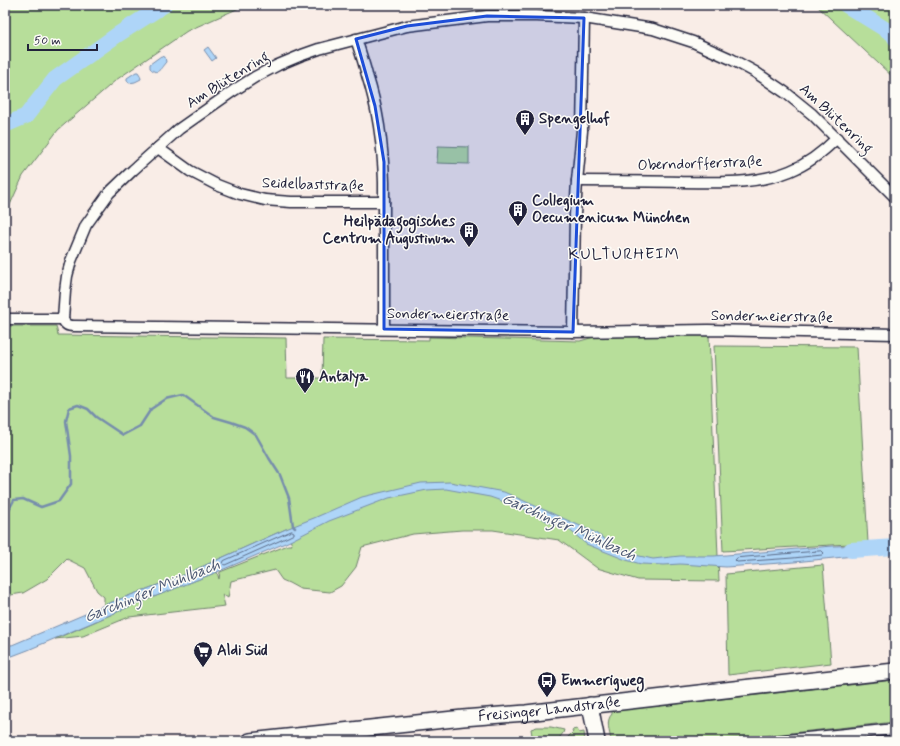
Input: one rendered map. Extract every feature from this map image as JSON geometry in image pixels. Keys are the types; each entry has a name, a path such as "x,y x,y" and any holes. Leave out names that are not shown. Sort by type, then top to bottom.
{"main road":[{"name":"Freisinger Landstraße","path":"250,741 526,713 895,671"},
{"path":"590,705 597,741"}],"street":[{"name":"Am Blütenring","path":"63,319 65,291 69,269 86,225 109,193 179,130 217,102 255,77 278,65 302,55 407,26 487,16 584,18 653,28 693,42 731,59 755,72 786,93 812,114 837,138 895,198"},
{"path":"573,332 575,215 582,131 584,18"},
{"path":"356,39 368,76 382,144 384,182 384,330"},
{"name":"Oberndorfferstraße","path":"577,181 750,181 772,177 803,165 823,151 837,138"},
{"name":"Seidelbaststraße","path":"158,148 190,171 217,186 240,194 265,200 290,202 384,202"},
{"name":"Sondermeierstraße","path":"5,319 63,319 68,326 573,332 708,330 895,334"},
{"path":"777,741 827,738 895,729"}],"highlighted area":[{"path":"487,16 584,18 573,332 384,329 384,162 375,106 356,39 407,26"}],"green space":[{"path":"5,5 246,5 187,31 116,80 58,130 23,176 5,216"},
{"path":"816,5 895,5 895,79"},
{"path":"438,146 469,147 469,164 437,163"},
{"path":"5,326 56,326 58,335 286,338 287,378 322,378 323,339 429,340 429,337 580,341 601,335 709,335 719,581 638,580 597,568 559,540 493,530 462,530 413,534 362,547 356,567 341,586 330,592 300,589 282,580 275,570 231,581 228,598 222,594 225,606 129,617 83,636 55,639 131,606 217,572 219,579 220,572 288,545 292,545 286,529 179,577 104,605 104,597 97,591 85,568 67,559 47,579 23,593 5,596"},
{"path":"714,346 857,347 868,543 723,551"},
{"path":"823,565 831,663 728,675 726,574"},
{"path":"895,680 895,722 715,741 611,741 608,723 612,711"},
{"path":"537,727 551,727 564,730 557,741 533,741 531,729"},
{"path":"577,729 579,733 584,732 585,741 565,741 573,732 572,730"}],"water":[{"path":"208,47 216,58 212,61 204,50"},
{"path":"161,56 165,57 166,62 159,70 155,72 150,68 150,64"},
{"path":"138,72 141,79 129,83 127,78"},
{"path":"450,482 504,492 594,532 620,549 635,555 653,559 680,556 714,556 833,546 872,545 874,554 726,567 680,564 641,564 626,560 586,544 566,527 548,522 530,511 490,497 446,489 427,490 389,498 329,521 290,541 217,572 131,606 28,650 5,658 5,644 12,645 104,605 179,577 362,497 421,483"}],"waterway":[{"path":"5,125 26,116 55,79 117,35 164,5"},
{"path":"846,5 893,34 895,38"},
{"name":"Garchinger Mühlbach","path":"5,517 14,500 23,499 41,507 59,501 71,484 71,456 66,421 69,408 78,405 88,409 96,417 123,435 140,426 151,409 166,399 183,395 214,417 245,427 256,435 280,475 289,498 293,526 295,528"},
{"name":"Garchinger Mühlbach","path":"851,550 895,547"}],"place":[{"name":"Spengelhof","path":"525,136"},
{"name":"Collegium Oecumenicum München","path":"518,227"},
{"name":"Heilpädagogisches Centrum Augustinum","path":"469,248"},
{"name":"Antalya","path":"305,394"},
{"name":"Aldi Süd","path":"203,668"},
{"name":"Emmerigweg","path":"547,698"}],"district":[{"name":"KULTURHEIM","path":"624,254"}]}
